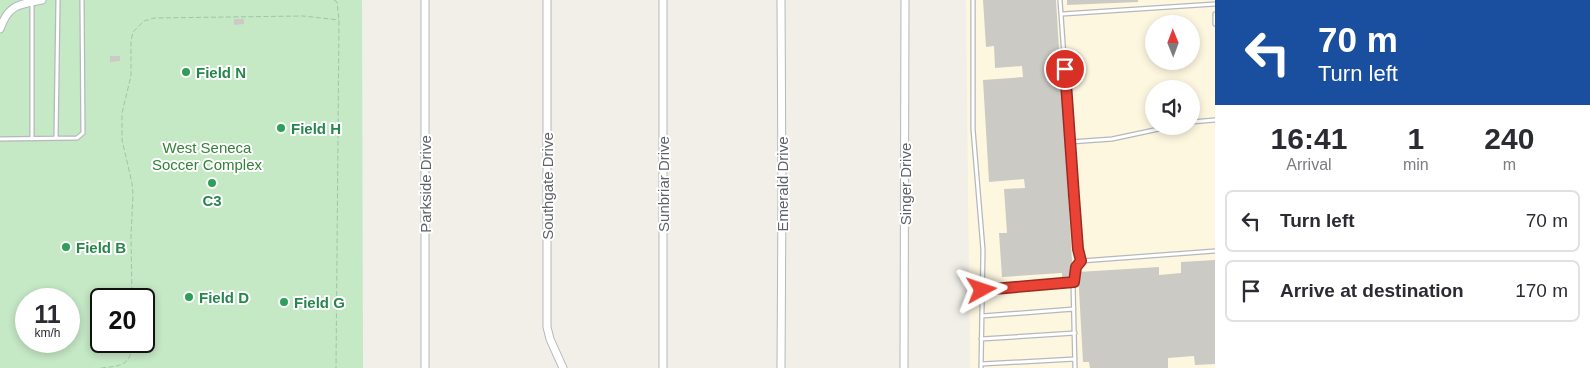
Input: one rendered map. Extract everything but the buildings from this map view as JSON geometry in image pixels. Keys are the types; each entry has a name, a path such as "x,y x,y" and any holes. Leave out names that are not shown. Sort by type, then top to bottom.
{"street":[{"path":"0,29 4,17 12,8 20,4 42,0"},
{"name":"Parkside Drive","path":"425,0 425,368"},
{"name":"Southgate Drive","path":"546,0 548,327 550,339 563,368"},
{"name":"Sunbriar Drive","path":"663,0 663,368"},
{"name":"Emerald Drive","path":"781,0 781,368"},
{"name":"Singer Drive","path":"904,368 905,0"}],"lane":[{"path":"56,138 58,0"},
{"path":"0,139 77,138 83,133 82,0"},
{"path":"973,0 973,130 983,250 981,366 1075,359"},
{"path":"1060,0 1078,249 1081,261"},
{"path":"32,2 32,138"},
{"path":"1062,14 1215,4"},
{"path":"1215,14 1215,24"},
{"path":"1200,121 1215,120"},
{"path":"1070,142 1112,139 1145,132"},
{"path":"1075,368 1074,282 1076,267 1081,261 1215,251"},
{"path":"982,290 1074,282"},
{"path":"982,316 1074,309"},
{"path":"981,339 1075,334"}],"path":[{"path":"334,0 337,2 339,20 336,368"},
{"path":"132,288 133,194 122,140 121,125 131,76 133,32 144,21 154,18 303,16 339,20"},
{"path":"101,368 120,365 126,361 130,353"}],"shaded area":[{"path":"966,0 1215,0 1215,368 970,368"}],"green space":[{"name":"West Seneca Soccer Complex","path":"0,0 362,0 363,368 0,368"}],"place":[{"name":"Field N","path":"186,72"},
{"name":"Field H","path":"281,128"},
{"name":"C3","path":"212,183"},
{"name":"Field B","path":"66,247"},
{"name":"Field D","path":"189,297"},
{"name":"Field G","path":"284,302"}],"route":[{"path":"982,290 1074,282 1076,267 1081,261 1078,249 1065,69"}]}
